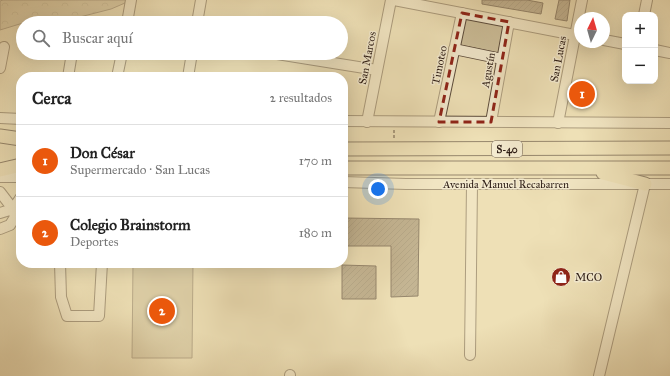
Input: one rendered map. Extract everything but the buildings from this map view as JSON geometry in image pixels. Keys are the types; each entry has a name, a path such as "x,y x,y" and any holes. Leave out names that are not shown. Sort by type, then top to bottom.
{"main road":[{"path":"0,136 16,138"},
{"path":"0,146 16,145"},
{"name":"S-40","path":"348,150 670,148"},
{"path":"0,162 16,164"},
{"path":"0,170 16,165"},
{"name":"Avenida Manuel Recabarren","path":"348,168 670,168"},
{"path":"584,168 645,184"}],"street":[{"path":"128,16 131,0"},
{"path":"198,16 201,0"},
{"path":"393,0 574,34"},
{"name":"San Marcos","path":"367,122 393,0"},
{"name":"San Lucas","path":"581,12 582,0"},
{"path":"645,12 647,0"},
{"name":"Timoteo","path":"439,122 462,13"},
{"name":"Agustín","path":"491,122 509,22"},
{"path":"610,41 622,43"},
{"path":"0,68 4,46"},
{"name":"San Lucas","path":"558,123 575,48"},
{"path":"454,49 502,59"},
{"path":"658,51 670,53"},
{"path":"69,72 71,60"},
{"path":"118,72 121,60"},
{"path":"189,72 191,60"},
{"path":"315,60 377,70"},
{"path":"0,118 16,118"},
{"path":"348,121 670,123"},
{"path":"0,177 16,177"},
{"name":"Avenida Manuel Recabarren","path":"348,182 670,184"},
{"path":"470,355 472,184"},
{"path":"599,376 645,184"},
{"path":"0,192 13,209 15,217 12,223 6,228 0,229"},
{"path":"0,213 13,209 16,204"},
{"path":"60,268 61,297 67,316 99,316 102,268"}],"highlighted area":[{"path":"462,13 509,22 491,122 439,122"}],"green space":[{"path":"129,0 111,9 84,16 16,16 16,25 0,30 0,1"},
{"path":"466,18 504,26 498,53 460,45"},
{"path":"133,268 193,268 192,358 132,358"}],"place":[{"name":"Don César","path":"582,94"},
{"name":"MCO","path":"561,277"},
{"name":"Colegio Brainstorm","path":"162,311"}]}
